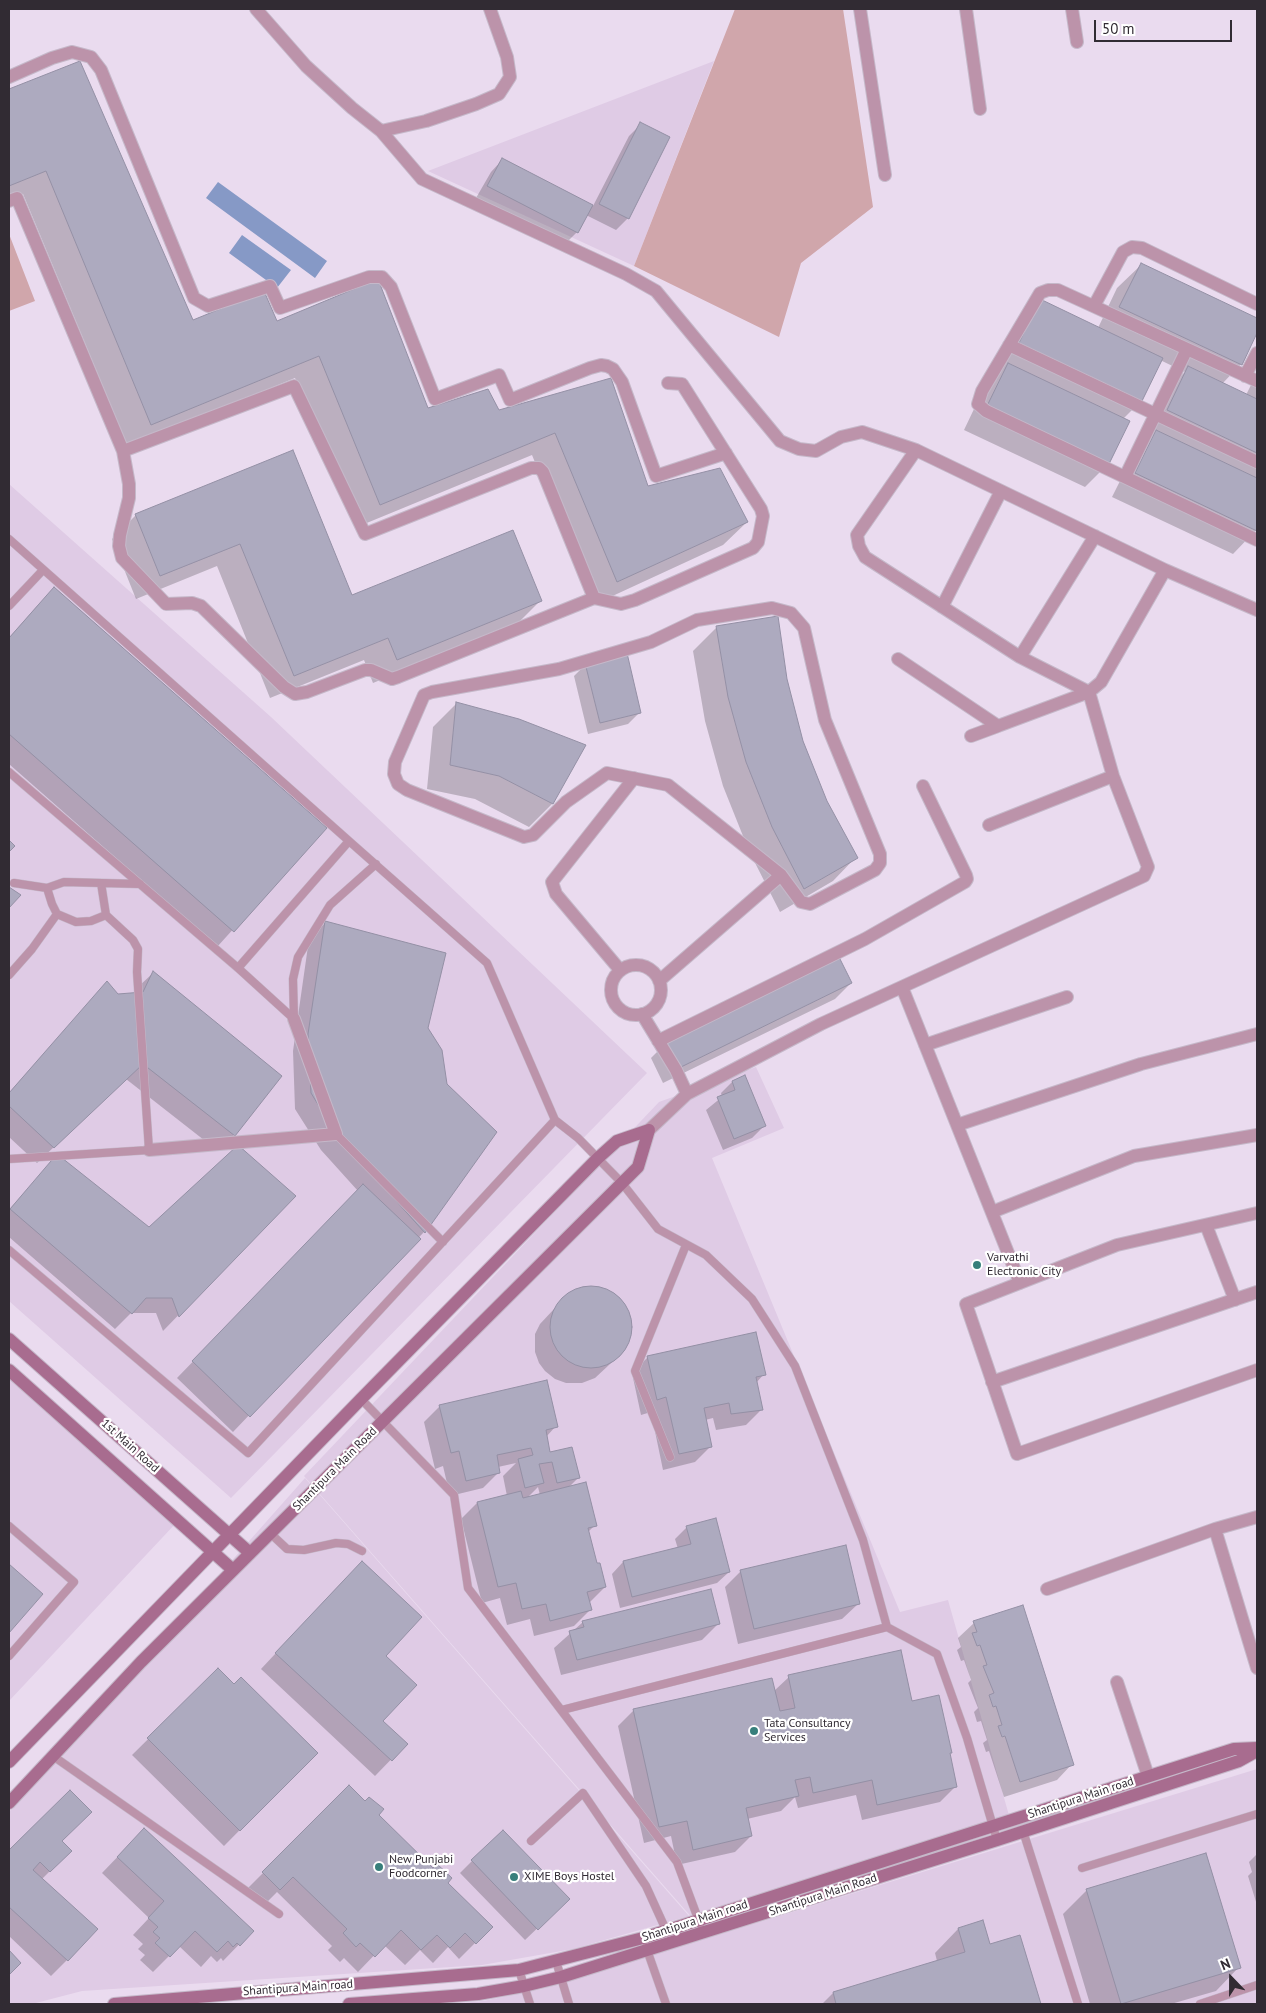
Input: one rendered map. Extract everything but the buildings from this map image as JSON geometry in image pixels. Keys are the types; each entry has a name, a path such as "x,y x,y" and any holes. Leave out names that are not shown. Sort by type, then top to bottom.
{"street":[{"path":"256,9 306,66 352,108 381,131 422,179 626,274 656,291 780,441 799,449 816,451 841,437 862,432 916,450 1165,570 1257,610"},
{"path":"381,131 426,120 476,104 499,94 510,77 507,57 490,9"},
{"path":"860,9 885,175"},
{"path":"966,9 980,109"},
{"path":"1072,9 1077,42"},
{"path":"9,76 72,52 91,56 101,70 194,298 208,306 270,286 280,308 369,277 382,277 391,287 435,399 499,375 510,400 590,368 601,365 608,366 613,369 622,382 656,476 726,453"},
{"path":"9,201 17,198 123,451 129,484 129,498 120,535 119,546 122,558 166,604 192,603 201,606 284,687 295,694 306,692 365,670 371,670 392,679 594,598 621,604 628,602 753,548 758,542 763,516 761,509 682,384 668,383"},
{"path":"1094,306 1123,252 1132,247 1142,248 1257,304"},
{"path":"1257,381 1058,290 1048,290 1040,293 982,392 978,404 986,411 1257,540"},
{"path":"1009,345 1257,462"},
{"path":"1125,477 1187,349"},
{"path":"1245,376 1257,353"},
{"path":"123,451 294,386 364,534 531,468 539,468 543,472 594,598"},
{"path":"9,1762 362,1399 598,1158 616,1142 649,1130 687,1094 821,1024 1144,876 1148,867 1146,860 1112,776 1089,692 1020,657 865,557 859,546 857,535 916,450"},
{"path":"942,607 1001,491"},
{"path":"1020,657 1095,536"},
{"path":"971,736 1089,692 1101,682 1165,570"},
{"path":"772,608 791,613 804,628 825,720 880,854 880,863 875,870 810,904 801,902 781,875 668,785 607,773 566,802 533,835 524,837 407,790 398,784 394,774 394,762 424,695 559,669 651,642 697,620 772,608"},
{"path":"898,659 998,726"},
{"path":"989,825 1112,776"},
{"path":"620,970 556,894 552,882 634,778"},
{"path":"658,1041 865,939 965,882 966,875 923,786"},
{"path":"659,981 781,875"},
{"path":"633,965 641,965 655,974 659,981 659,997 655,1005 642,1014 634,1015 626,1013 614,1002 611,986 614,976 620,970 633,965"},
{"path":"902,987 1020,1283"},
{"path":"925,1045 1067,997"},
{"path":"642,1014 676,1070 687,1094"},
{"path":"149,1150 336,1134 294,1019"},
{"path":"957,1125 1141,1064 1257,1034"},
{"name":"Shantipura Main Road","path":"9,1803 141,1662 232,1570 622,1184 638,1167 649,1130"},
{"path":"992,1212 1134,1156 1257,1135"},
{"path":"1257,1213 1118,1245 966,1304 1017,1454 1257,1370"},
{"path":"1206,1225 1235,1300"},
{"path":"992,1382 1257,1292"},
{"name":"1st Main Road","path":"9,1339 250,1553"},
{"name":"1st Main Road","path":"9,1370 232,1570"},
{"path":"1047,1589 1215,1529 1257,1517"},
{"path":"1215,1529 1257,1668"},
{"path":"1117,1682 1148,1776"},
{"name":"Shantipura Main road","path":"114,2004 519,1970 643,1938 1234,1749 1257,1749"},
{"name":"Shantipura Main Road","path":"349,2004 478,1994 561,1977 997,1840 1239,1761 1257,1749"}],"lane":[{"path":"9,539 487,962 555,1120 578,1138 598,1158 622,1184 658,1229 706,1255 752,1299 795,1366 863,1540 887,1627"},
{"path":"9,606 44,570"},
{"path":"9,772 238,968 294,1019"},
{"path":"238,968 349,841"},
{"path":"294,1019 293,979 298,957 330,905 376,864"},
{"path":"14,883 48,888 64,882 140,884"},
{"path":"9,1159 149,1150 137,972 138,949 133,940 106,915 102,883"},
{"path":"48,888 52,904 58,914 76,922 91,922 106,915"},
{"path":"9,975 32,949 58,914"},
{"path":"9,1250 248,1453 555,1120"},
{"path":"336,1134 443,1242"},
{"path":"670,1457 635,1371 686,1245"},
{"path":"362,1399 454,1495 468,1588 677,1862 703,1933"},
{"path":"9,1526 74,1582 9,1656"},
{"path":"270,1533 287,1549 304,1550 336,1543 348,1544 362,1552"},
{"path":"562,1710 887,1627 937,1654 967,1738 997,1840"},
{"path":"53,1756 279,1914"},
{"path":"531,1841 583,1794 646,1886 666,1930"},
{"path":"1082,1868 1257,1814"},
{"path":"1023,1831 1078,2004"},
{"path":"643,1938 666,2004"},
{"path":"556,1961 569,2004"},
{"path":"519,1970 530,2004"},
{"path":"1200,2004 1257,1985"}],"shaded area":[{"path":"735,9 843,9 873,207 801,263 779,337 634,266"},
{"path":"714,61 634,266 428,171"},
{"path":"9,234 35,301 9,311"},
{"path":"9,484 271,717 647,1073 231,1498 9,1301"},
{"path":"756,1067 784,1128 712,1158 900,1612 948,1600 1012,1826 701,1928 304,1476 659,1102"},
{"path":"9,1376 177,1522 9,1701"},
{"path":"305,1478 689,1916 573,1949 482,1965 82,1991 32,2004 9,2004 9,1812"},
{"path":"1257,1769 1257,2004 451,2004 483,2001 542,1989"}],"water":[{"path":"218,182 327,261 315,278 206,198"},
{"path":"242,235 291,270 277,288 229,253"}],"place":[{"name":"Varvathi Electronic City","path":"977,1265"},
{"name":"Tata Consultancy Services","path":"754,1731"},
{"name":"New Punjabi Foodcorner","path":"379,1867"},
{"name":"XIME Boys Hostel","path":"514,1877"}]}
